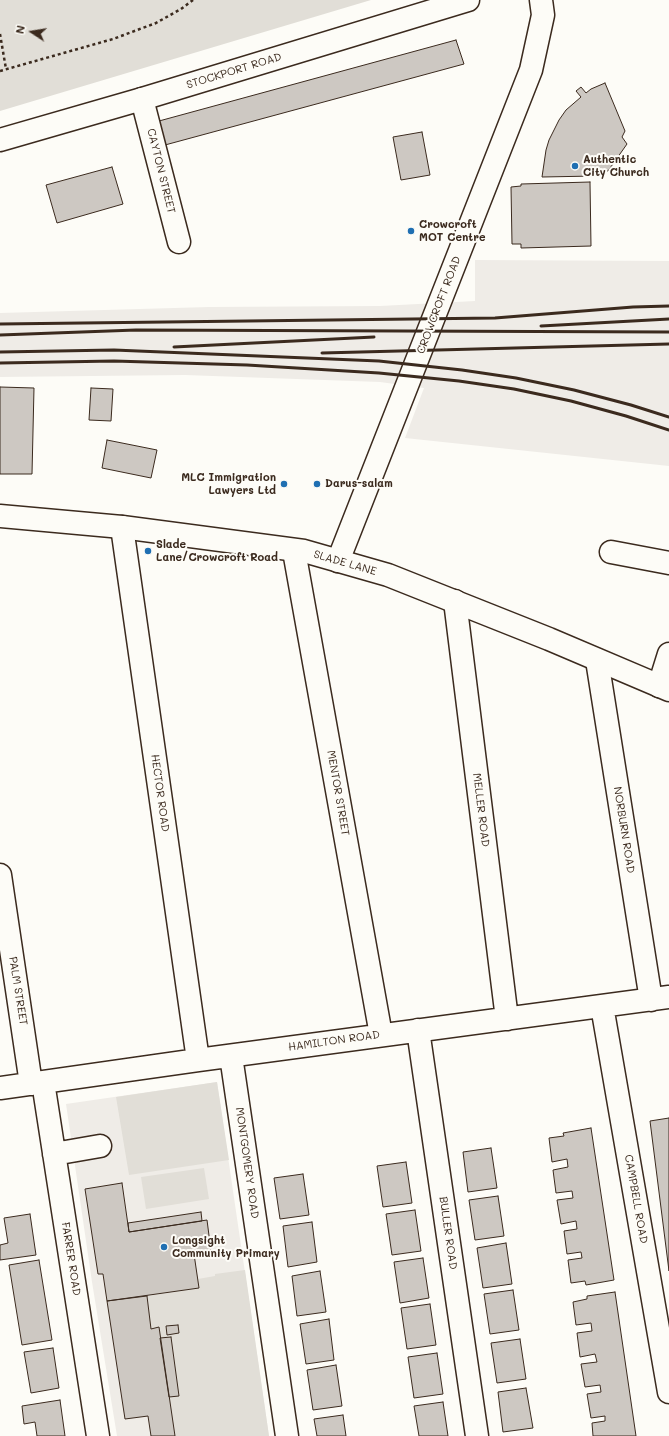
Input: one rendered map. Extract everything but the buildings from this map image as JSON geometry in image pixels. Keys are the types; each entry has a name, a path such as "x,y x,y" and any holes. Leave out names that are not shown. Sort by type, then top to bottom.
{"main road":[{"name":"STOCKPORT ROAD","path":"0,140 142,99 468,0"},
{"name":"CROWCROFT ROAD","path":"338,561 531,70 543,15 541,0"},
{"name":"CAYTON STREET","path":"142,99 179,242"},
{"name":"SLADE LANE","path":"0,516 122,527 294,551 304,551 388,575 549,639 664,688"},
{"name":"HECTOR ROAD","path":"122,527 198,1060"},
{"name":"MENTOR STREET","path":"294,551 381,1035"},
{"path":"611,552 669,563"},
{"name":"MELLER ROAD","path":"455,601 507,1019"},
{"path":"664,688 669,654"},
{"name":"NORBURN ROAD","path":"597,660 660,998"},
{"name":"PALM STREET","path":"0,875 37,1083"},
{"name":"HAMILTON ROAD","path":"0,1088 660,998"},
{"name":"CAMPBELL ROAD","path":"602,1006 669,1392"},
{"name":"BULLER ROAD","path":"418,1030 477,1436"},
{"name":"MONTGOMERY ROAD","path":"231,1056 287,1436"},
{"name":"FARRER ROAD","path":"37,1083 54,1154 98,1436"},
{"path":"54,1154 100,1146"}],"path":[{"path":"0,71 113,39 156,23 181,9 193,0"},
{"path":"0,34 6,69"}],"shaded area":[{"path":"0,0 371,0 0,111"},
{"path":"475,260 669,261 669,466 405,438 424,388 380,382 185,375 0,377 0,313 209,307 380,306 475,301"},
{"name":"Longsight Community Primary","path":"217,1082 269,1436 117,1436 92,1282 66,1104"},
{"path":"217,1082 229,1160 129,1175 116,1097"},
{"path":"204,1168 209,1199 146,1209 141,1177"},
{"path":"245,1270 269,1436 175,1436 169,1397 179,1395 171,1337 160,1338 159,1327 151,1329 147,1296 199,1288 198,1279 215,1276 215,1274"}],"railway":[{"path":"0,324 495,318 633,307 669,306"},
{"path":"541,326 669,319"},
{"path":"0,335 136,330 669,332"},
{"path":"174,347 374,337"},
{"path":"322,353 669,344"},
{"path":"0,352 114,350 379,361 462,370 516,378 574,390 669,417"},
{"path":"0,363 114,361 247,365 379,373 459,381 514,389 571,401 626,416 669,430"}],"place":[{"name":"Authentic City Church","path":"575,166"},
{"name":"Crowcroft MOT Centre","path":"411,231"},
{"name":"MLC Immigration Lawyers Ltd","path":"284,484"},
{"name":"Darus-salam","path":"317,484"},
{"name":"Slade Lane/Crowcroft Road","path":"148,551"},
{"name":"Longsight Community Primary","path":"164,1247"}]}
